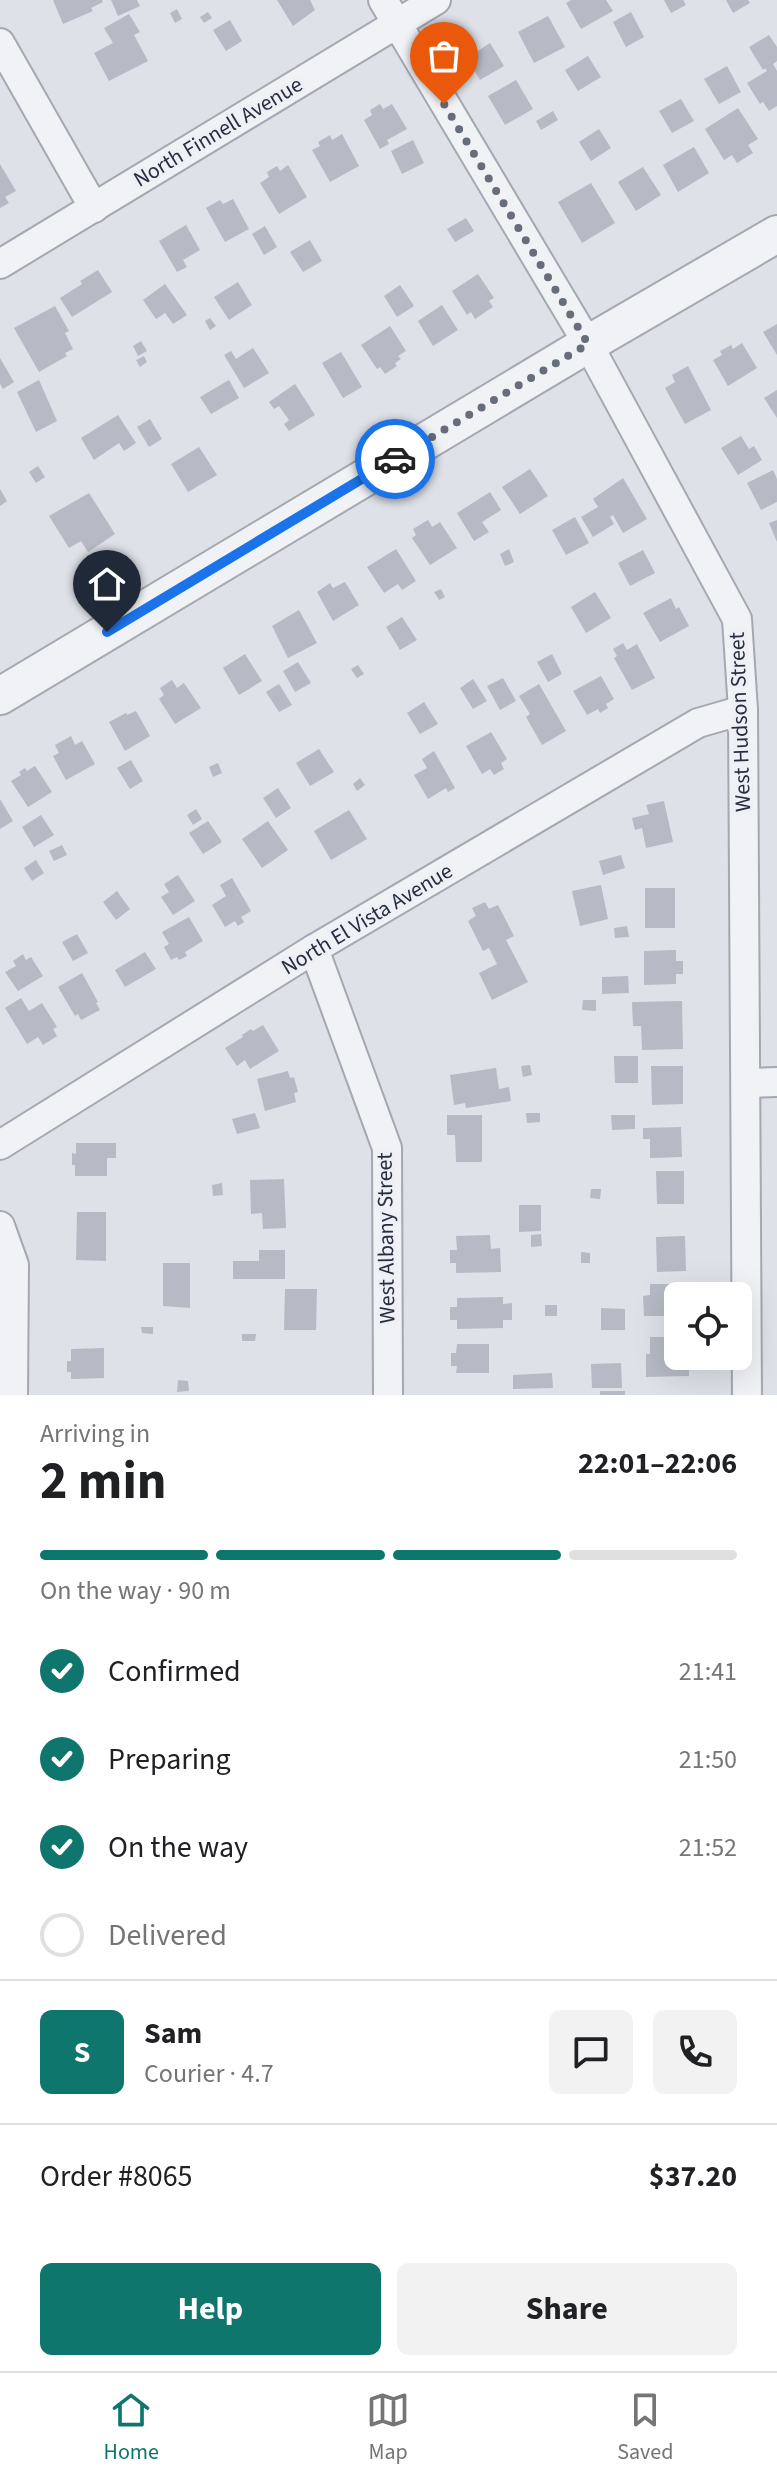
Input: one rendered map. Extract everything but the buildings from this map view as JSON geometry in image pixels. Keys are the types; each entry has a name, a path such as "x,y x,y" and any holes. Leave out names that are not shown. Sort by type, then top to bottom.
{"street":[{"name":"North Finnell Avenue","path":"0,264 94,208 390,12 436,0"},
{"name":"West Hudson Street","path":"390,12 588,344 737,619 743,710 747,1395"},
{"path":"0,43 94,208"},
{"path":"0,696 777,234"},
{"name":"North El Vista Avenue","path":"0,1145 314,949 698,723 743,710"},
{"name":"West Albany Street","path":"314,949 387,1148 388,1395"},
{"path":"746,1083 777,1082"},
{"path":"0,1226 14,1265 13,1395"}],"way so far":[{"path":"395,459 588,344 444,104"}],"route":[{"path":"107,632 395,459"}]}
